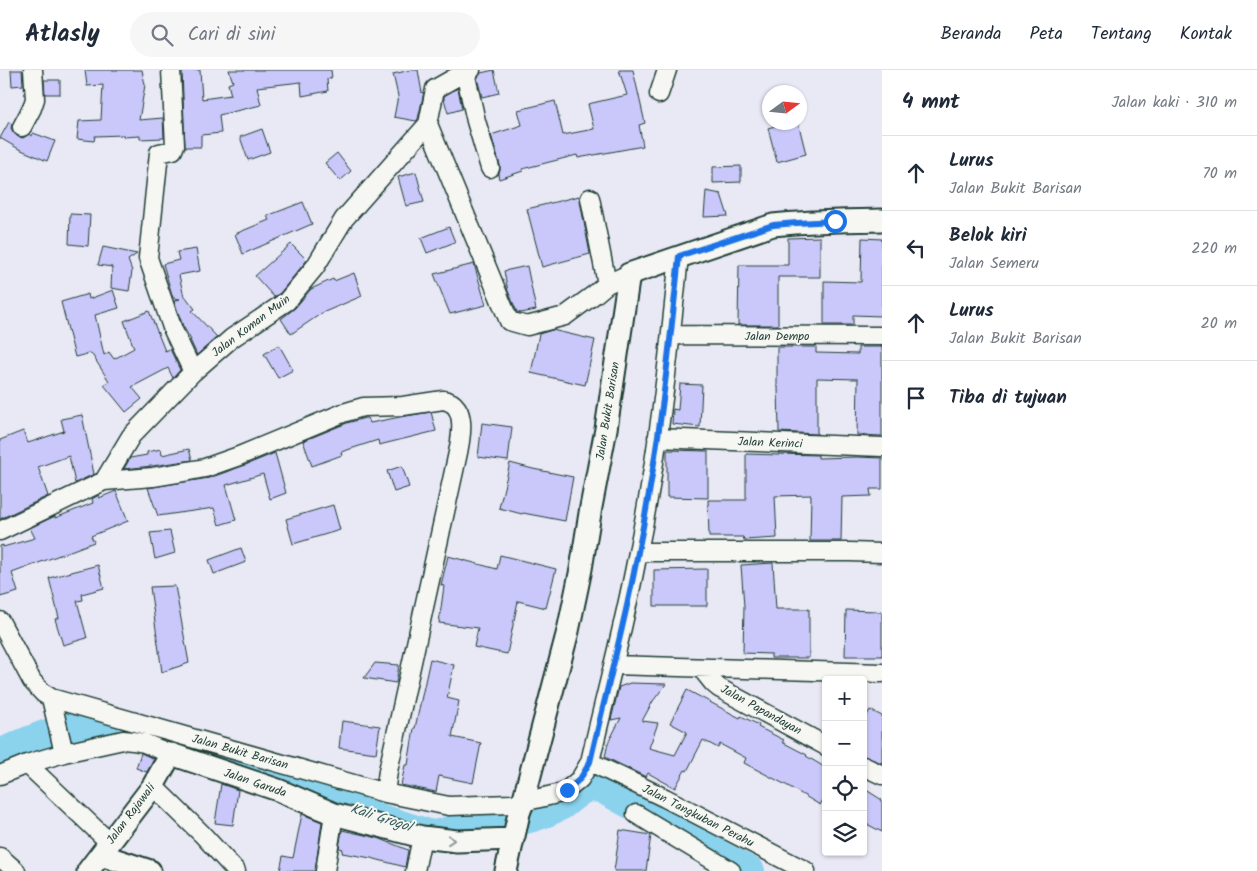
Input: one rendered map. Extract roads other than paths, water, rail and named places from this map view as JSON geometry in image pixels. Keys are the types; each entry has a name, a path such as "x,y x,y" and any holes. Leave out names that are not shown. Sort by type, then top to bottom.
{"street":[{"path":"22,127 35,99 33,70"},
{"path":"171,70 175,145 173,150 159,153 148,258 173,330 193,372"},
{"path":"659,94 667,70"},
{"path":"490,168 476,121 468,71 435,89 428,124 510,321 527,326 565,316 607,284 629,274 773,225 826,221 882,220"},
{"name":"Jalan Koman Muin","path":"104,480 131,436 193,372 232,338 287,302 315,268 344,219 428,124"},
{"path":"590,198 607,284"},
{"path":"590,762 638,552 657,438 671,335 679,256"},
{"name":"Jalan Bukit Barisan","path":"521,808 568,631 579,578 606,430 629,274"},
{"name":"Jalan Dempo","path":"671,335 882,336"},
{"path":"0,531 104,480 153,476 205,468 343,413 364,408 403,406 443,400 450,401 456,405 460,413 462,426 454,471 388,771 385,793"},
{"name":"Jalan Kerinci","path":"657,438 882,447"},
{"path":"638,552 882,553"},
{"name":"Jalan Bukit Barisan","path":"0,620 32,681 53,706 385,793 449,806 512,804 521,808 567,790 580,779 590,762"},
{"path":"613,665 882,672"},
{"name":"Jalan Papandayan","path":"701,668 719,688 822,744"},
{"path":"53,706 62,746"},
{"name":"Jalan Garuda","path":"0,775 62,746 123,740 144,743 278,790 334,814 421,843 513,838"},
{"name":"Jalan Rajawali","path":"88,871 153,786 171,754"},
{"name":"Jalan Tangkuban Perahu","path":"590,762 665,798 806,871"},
{"path":"27,764 105,848 150,871"},
{"path":"867,768 882,775"},
{"path":"153,786 202,834 236,871"},
{"path":"506,871 521,808"},
{"path":"325,871 334,814"},
{"path":"636,814 731,871"},
{"path":"415,871 421,843"},
{"path":"0,856 16,871"}],"waterway":[{"name":"Kali Grogol","path":"0,753 26,741 68,727 97,723 119,724 144,730 351,808 432,834 456,827 514,823 533,818 562,806 581,791 590,788 601,789 751,871"}]}
